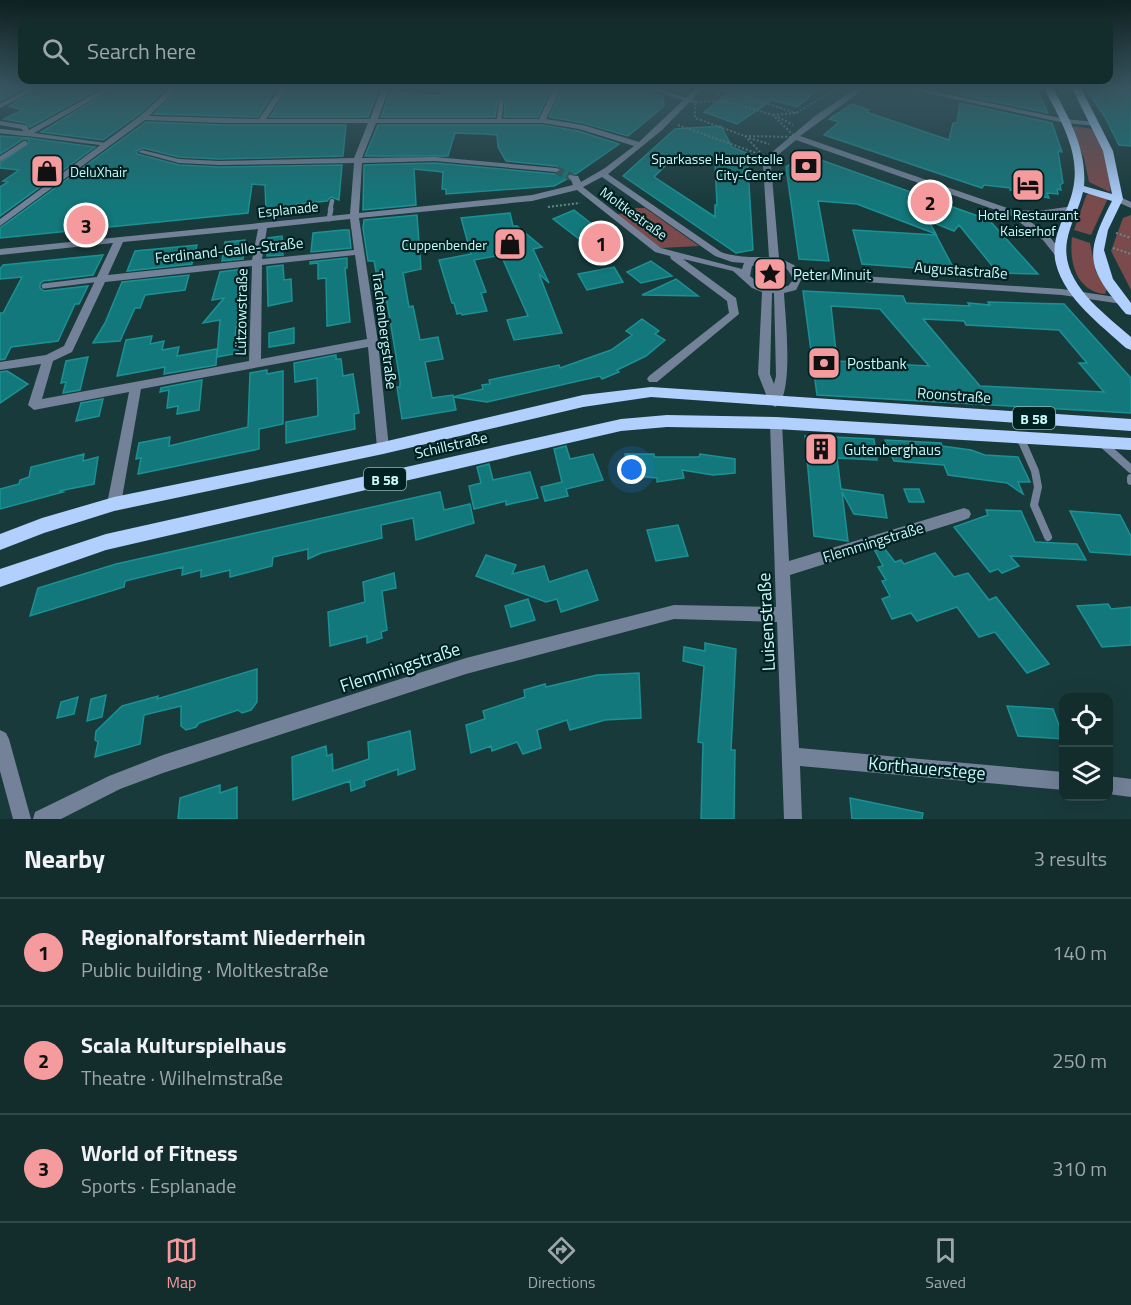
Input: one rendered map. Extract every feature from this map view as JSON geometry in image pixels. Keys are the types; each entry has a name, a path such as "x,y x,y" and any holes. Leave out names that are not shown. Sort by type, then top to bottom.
{"main road":[{"path":"1067,126 1080,165 1079,188 1064,230 1060,257 1069,280 1078,293 1131,345"},
{"path":"1097,126 1108,151 1118,199 1099,241 1099,257 1106,276 1126,306"},
{"path":"1079,188 1118,199"},
{"name":"Schillstraße","path":"0,542 42,526 114,504 383,448 583,401 651,392 719,395 775,402"},
{"path":"775,402 776,423"},
{"name":"Roonstraße","path":"775,402 1131,424"},
{"name":"Schillstraße","path":"0,578 106,542 621,425 667,421 776,423"},
{"name":"B 58","path":"776,423 1131,444"}],"street":[{"path":"20,126 25,127 27,134"},
{"path":"27,134 41,126"},
{"path":"0,223 132,126"},
{"name":"Trachenbergstraße","path":"371,126 358,159 354,216 373,342 383,448"},
{"path":"570,126 639,145"},
{"name":"Esplanade","path":"0,252 532,198 578,187 639,145 660,126"},
{"path":"774,260 767,165 769,158 808,126"},
{"path":"27,134 106,145"},
{"path":"795,137 1012,213 1046,238 1060,257"},
{"path":"142,152 179,161 219,164 435,159 556,170"},
{"name":"Moltkestraße","path":"601,173 718,254 732,259 754,261"},
{"path":"572,177 575,178 578,187"},
{"name":"Moltkestraße","path":"578,187 658,250 725,265 746,276"},
{"path":"1118,199 1131,205"},
{"path":"1012,213 1046,214 1071,208"},
{"name":"Lützowstraße","path":"255,364 257,262 263,225"},
{"path":"0,366 48,359 68,349 120,239"},
{"name":"Ferdinand-Galle-Straße","path":"101,279 359,252"},
{"path":"653,380 734,314 732,300 669,253"},
{"path":"774,260 789,266 797,275 796,284 792,288 779,291 767,290 756,286 746,276 748,264 754,261 774,260"},
{"name":"Augustastraße","path":"797,275 1078,293 1126,306"},
{"path":"767,290 764,374 775,402"},
{"path":"775,402 782,376 779,291"},
{"name":"Lützowstraße","path":"48,359 34,405 373,342"},
{"path":"114,504 136,386"},
{"name":"Luisenstraße","path":"776,423 793,819"},
{"name":"Flemmingstraße","path":"783,570 964,514"},
{"name":"Flemmingstraße","path":"42,819 115,782 163,764 466,666 674,612 785,615"},
{"path":"0,739 22,819"},
{"name":"Korthauerstege","path":"791,756 1059,781"},
{"path":"1113,786 1131,788"}],"lane":[{"path":"0,131 27,134"},
{"path":"0,159 25,143"},
{"path":"329,219 332,201"},
{"path":"44,286 101,279"},
{"path":"1020,437 1039,479 1040,494 1034,505 1048,537"},
{"path":"1101,442 1131,469"}],"path":[{"path":"680,126 763,156 745,136"},
{"path":"718,126 781,148"},
{"path":"784,126 795,137"},
{"path":"795,126 803,130"},
{"path":"745,136 795,137"}],"shaded area":[{"path":"1074,126 1092,129 1109,167 1110,192 1089,182 1084,158 1072,130"},
{"path":"1089,193 1108,198 1091,235 1074,230"},
{"path":"636,208 645,208 699,246 661,248 617,215"},
{"path":"1131,215 1131,290 1111,251 1123,218"},
{"path":"1072,237 1090,243 1096,272 1107,289 1105,294 1087,287 1076,274 1071,247"}],"building":[{"path":"51,126 122,126 103,140 41,132"},
{"path":"140,126 346,126 343,156 219,159 179,157 143,148 136,151 137,154 179,165 219,167 342,165 339,200 331,197 327,201 290,205 289,209 266,211 265,185 252,184 248,213 0,238 0,228"},
{"path":"377,126 549,126 578,131 619,144 576,174 568,173 567,179 554,186 446,194 446,189 442,189 443,172 414,169 416,205 363,210 364,165 435,163 556,174 562,171 556,166 506,161 498,147 497,135 485,134 455,133 448,156 365,156"},
{"path":"594,126 640,126 628,136"},
{"path":"721,126 732,147 751,155 748,168 753,250 736,253 623,176 675,129","holes":["675,156 690,161 694,158 715,164 717,205 715,205 715,217 654,177"]},
{"path":"834,126 908,126 949,140 952,126 1053,126 1062,152 1058,151 1063,183 1060,185 1061,190 1057,189 1058,194 1047,193 1049,198 1010,190 1011,188 984,185 982,188 824,135"},
{"path":"1110,126 1131,126 1131,146 1119,145"},
{"path":"0,136 28,138 95,147 0,216 0,187 8,182 3,181 19,170 0,168 0,163 29,143 28,139 23,139 0,154"},
{"path":"799,159 821,160 989,220 1038,274 998,273 959,225 954,231 929,221 936,234 857,204 818,201 829,261 799,259 786,167"},
{"path":"574,210 620,246 600,255 553,219"},
{"path":"510,213 513,226 517,226 542,247 533,249 549,283 539,274 562,333 514,340 507,320 528,316 501,255 474,260 486,292 481,293 487,311 457,314 454,303 452,303 439,260 471,254 461,218"},
{"path":"417,215 421,269 403,273 409,307 413,306 420,340 438,337 443,359 425,362 432,398 453,395 456,410 402,419 397,387 400,387 400,381 387,302 382,303 374,261 368,261 363,228 364,220"},
{"path":"349,230 351,248 311,252 313,233"},
{"path":"853,230 936,235 955,271 862,264"},
{"path":"282,236 283,255 267,256 268,238"},
{"path":"245,240 243,259 222,261 225,242"},
{"path":"197,245 192,264 127,271 135,251"},
{"path":"103,255 93,275 43,281 40,284 40,288 44,291 88,286 79,304 75,304 58,341 11,347 5,359 0,360 0,313 3,313 22,277 0,279 0,269 3,265"},
{"path":"347,258 347,268 345,268 350,322 327,326 326,278 318,279 318,263 310,264 310,262"},
{"path":"651,261 672,276 641,283 627,272"},
{"path":"283,265 284,280 291,279 292,301 268,306 267,267"},
{"path":"614,267 623,282 587,290 578,274"},
{"path":"242,269 235,339 239,338 238,353 217,357 220,320 203,323 224,298 212,300 220,272"},
{"path":"189,275 185,290 145,295 140,308 135,308 120,341 93,343 105,323 122,282"},
{"path":"676,279 698,296 642,295"},
{"path":"803,291 903,296 906,303 970,306 968,303 990,305 988,302 1064,304 1131,378 1131,413 817,395","holes":["831,306 880,309 929,366 837,361","923,319 964,321 966,325 1059,330 1087,363 1079,363 1104,392 980,386"]},
{"path":"642,319 659,331 655,334 665,340 646,356 617,370 619,372 602,379 600,376 487,402 453,397 483,389 482,385 490,384 489,380 559,365 560,368 611,350 632,335 626,331"},
{"path":"294,328 294,343 269,347 269,333"},
{"path":"152,336 150,344 164,341 162,350 179,347 177,356 217,349 216,365 164,374 165,367 117,376 126,340"},
{"path":"336,355 336,359 341,359 343,376 353,374 359,413 354,414 355,429 286,443 286,422 318,416 317,378 295,382 294,363"},
{"path":"88,357 80,390 63,393 66,382 61,383 66,361"},
{"path":"267,370 267,374 283,371 283,424 259,429 259,449 138,474 141,458 136,459 139,443 170,437 169,446 248,427 250,373"},
{"path":"7,371 28,384 0,403 0,372"},
{"path":"202,380 199,410 177,414 178,406 167,408 169,390 160,392 161,388"},
{"path":"103,399 99,416 76,421 81,403"},
{"path":"805,436 835,440 834,437 874,439 877,460 837,458 841,489 883,495 887,518 854,514 842,492 848,541 814,536"},
{"path":"885,440 941,443 942,446 971,450 985,455 1018,457 1030,482 1018,482 1023,494 1007,483 948,475 944,465 894,461"},
{"path":"566,446 570,459 593,454 603,480 566,489 568,496 545,501 541,487 562,482 554,449"},
{"path":"84,454 83,461 98,457 94,484 59,491 63,492 0,509 0,489 19,484 20,480 29,477 31,467"},
{"path":"625,454 654,454 654,457 699,457 700,454 735,459 735,473 713,475 682,470 684,478 657,482 657,478 624,475 622,461 626,461"},
{"path":"489,464 493,480 530,472 538,498 506,505 506,501 474,509 469,486 481,483 477,467"},
{"path":"904,489 919,489 924,502 909,502"},
{"path":"440,492 444,510 470,504 474,523 416,540 413,518 381,525 382,538 321,553 308,559 308,549 273,557 272,566 230,577 230,570 201,577 201,570 182,575 183,567 125,581 124,587 30,616 38,588 116,564"},
{"path":"986,510 1021,511 1035,542 1077,544 1086,560 1010,556 1019,566 1002,573 998,569 990,572 954,527 988,515"},
{"path":"1070,511 1120,515 1131,536 1131,555 1090,552"},
{"path":"678,525 688,556 656,561 647,530"},
{"path":"884,548 895,562 901,560 904,564 935,553 954,577 968,573 989,600 996,597 1049,664 1027,673 995,632 979,637 957,607 917,621 911,613 892,619 882,599 890,596 882,581 886,580 878,567 883,566 875,551"},
{"path":"486,555 516,565 512,574 544,566 549,582 587,570 598,600 561,612 557,599 546,602 476,576"},
{"path":"394,573 396,588 382,591 387,630 381,632 382,638 367,643 367,636 330,646 328,612 365,602 363,582"},
{"path":"528,599 535,620 511,627 505,606"},
{"path":"1108,604 1111,609 1131,607 1131,645 1102,647 1077,606"},
{"path":"705,643 736,649 731,750 735,750 734,819 701,819 703,743 698,742 704,666 683,661 684,647 705,651"},
{"path":"257,669 257,702 251,710 242,713 238,710 199,723 196,727 186,730 181,726 181,706 144,715 140,744 95,757 98,742 95,740 96,731 122,706 158,696 157,699"},
{"path":"639,673 641,718 605,720 570,730 567,720 537,730 541,748 523,754 517,742 492,751 491,746 471,753 466,725 485,719 483,711 525,697 524,690 597,675"},
{"path":"106,695 102,717 87,721 91,699"},
{"path":"78,697 74,714 57,718 61,702"},
{"path":"1007,706 1053,709 1059,725 1059,739 1018,736"},
{"path":"410,731 415,769 398,775 398,769 364,781 365,786 351,791 350,781 293,800 292,757 326,746 327,756 332,754 333,771 369,759 368,742"},
{"path":"220,785 220,793 237,787 237,819 178,819 180,798"},
{"path":"850,798 923,813 922,819 852,819"}],"tunnel":[{"path":"556,170 572,177"}],"place":[{"name":"Sparkasse Hauptstelle City-Center","path":"806,166"},
{"name":"DeluXhair","path":"47,171"},
{"name":"Hotel Restaurant Kaiserhof","path":"1028,185"},
{"name":"Scala Kulturspielhaus","path":"930,202"},
{"name":"World of Fitness","path":"86,225"},
{"name":"Regionalforstamt Niederrhein","path":"601,243"},
{"name":"Cuppenbender","path":"510,244"},
{"name":"Peter Minuit","path":"770,274"},
{"name":"Postbank","path":"824,363"},
{"name":"Gutenberghaus","path":"821,449"}]}
